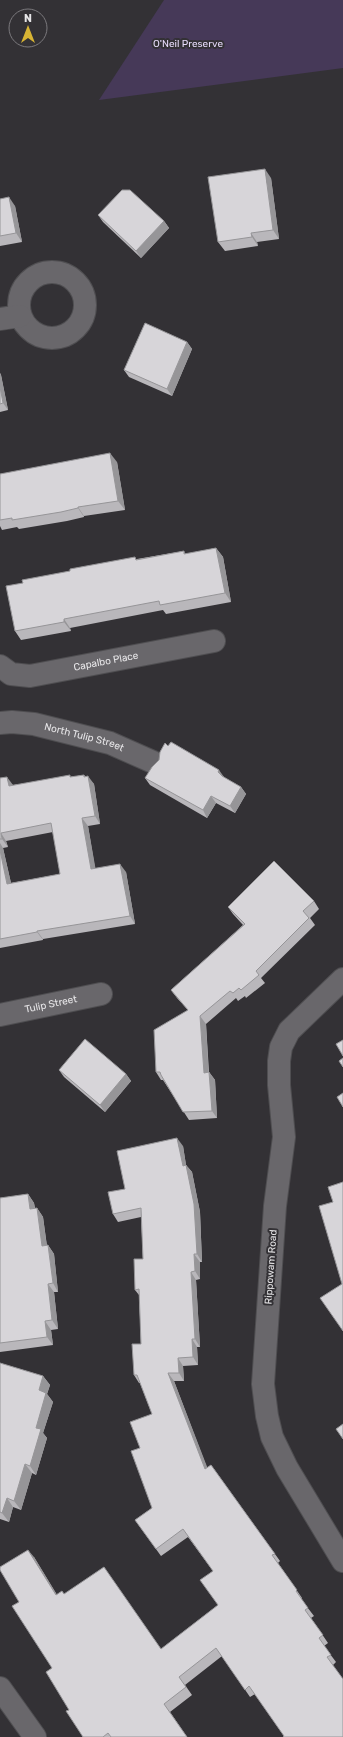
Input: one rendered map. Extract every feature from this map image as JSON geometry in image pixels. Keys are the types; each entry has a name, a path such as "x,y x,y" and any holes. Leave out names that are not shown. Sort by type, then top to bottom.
{"street":[{"name":"Capalbo Place","path":"0,666 11,674 30,676 214,641"},
{"name":"North Tulip Street","path":"6,723 34,724 110,743 153,762"},
{"name":"Rippowam Road","path":"343,979 289,1031 281,1047 279,1077 284,1137 275,1206 263,1384 267,1416 272,1437 287,1468 343,1561"},
{"name":"Tulip Street","path":"0,1015 101,994"},
{"path":"0,1688 35,1737"}],"green space":[{"name":"O'Neil Preserve","path":"164,0 343,0 343,68 99,100"}],"building":[{"path":"265,169 273,230 251,233 252,237 218,242 208,177"},
{"path":"122,190 130,190 164,221 136,251 98,215"},
{"path":"9,197 16,233 0,236 0,199"},
{"path":"145,323 187,342 167,389 124,370"},
{"path":"0,387 3,403 0,404"},
{"path":"110,453 118,501 12,520 12,518 0,520 0,474"},
{"path":"216,548 225,593 160,605 159,601 64,619 64,622 15,631 6,586 23,583 22,580 70,571 70,569 135,557 136,560 184,551 184,554"},
{"path":"171,742 219,770 218,772 222,776 241,787 230,806 211,796 203,810 145,778 152,767 159,760 160,752 165,743 168,746"},
{"path":"70,775 70,777 84,775 84,777 88,776 95,816 82,818 91,869 120,864 130,916 37,931 0,939 0,850 7,884 60,874 51,823 1,833 2,839 0,839 0,778 7,777 9,786"},
{"path":"274,861 314,901 303,911 309,918 256,971 259,975 241,990 239,988 233,993 230,991 200,1016 204,1073 209,1072 212,1111 183,1112 160,1072 156,1072 154,1030 188,1010 171,990 245,924 228,907"},
{"path":"85,1039 126,1074 100,1105 59,1070"},
{"path":"343,1040 343,1056 336,1044"},
{"path":"343,1058 343,1067 339,1061"},
{"path":"343,1093 343,1107 337,1097"},
{"path":"177,1138 183,1166 186,1165 194,1204 197,1254 194,1254 195,1271 191,1272 195,1339 192,1339 193,1357 178,1358 179,1373 168,1373 205,1469 211,1465 275,1554 272,1555 297,1590 296,1591 308,1608 305,1610 323,1635 319,1638 331,1655 327,1657 343,1679 343,1737 283,1737 284,1736 249,1686 245,1690 216,1648 179,1677 186,1687 164,1704 187,1737 111,1737 108,1733 103,1737 83,1737 66,1711 69,1710 46,1672 52,1668 12,1606 19,1602 0,1570 0,1567 28,1550 56,1595 62,1591 64,1594 104,1567 161,1649 218,1605 200,1580 213,1571 183,1529 156,1549 135,1520 152,1508 131,1451 140,1448 130,1422 152,1414 137,1375 134,1375 132,1344 141,1344 139,1289 135,1290 134,1259 143,1259 141,1208 113,1214 108,1192 125,1189 117,1151"},
{"path":"343,1182 343,1331 320,1298 342,1284 319,1206 333,1202 328,1187"},
{"path":"28,1194 30,1209 37,1208 42,1246 48,1245 53,1283 48,1284 52,1320 45,1321 47,1337 0,1343 0,1198"},
{"path":"0,1363 43,1376 39,1390 46,1393 36,1428 41,1429 30,1466 25,1464 14,1501 7,1498 2,1513 0,1512"},
{"path":"343,1424 343,1439 336,1429"}]}
